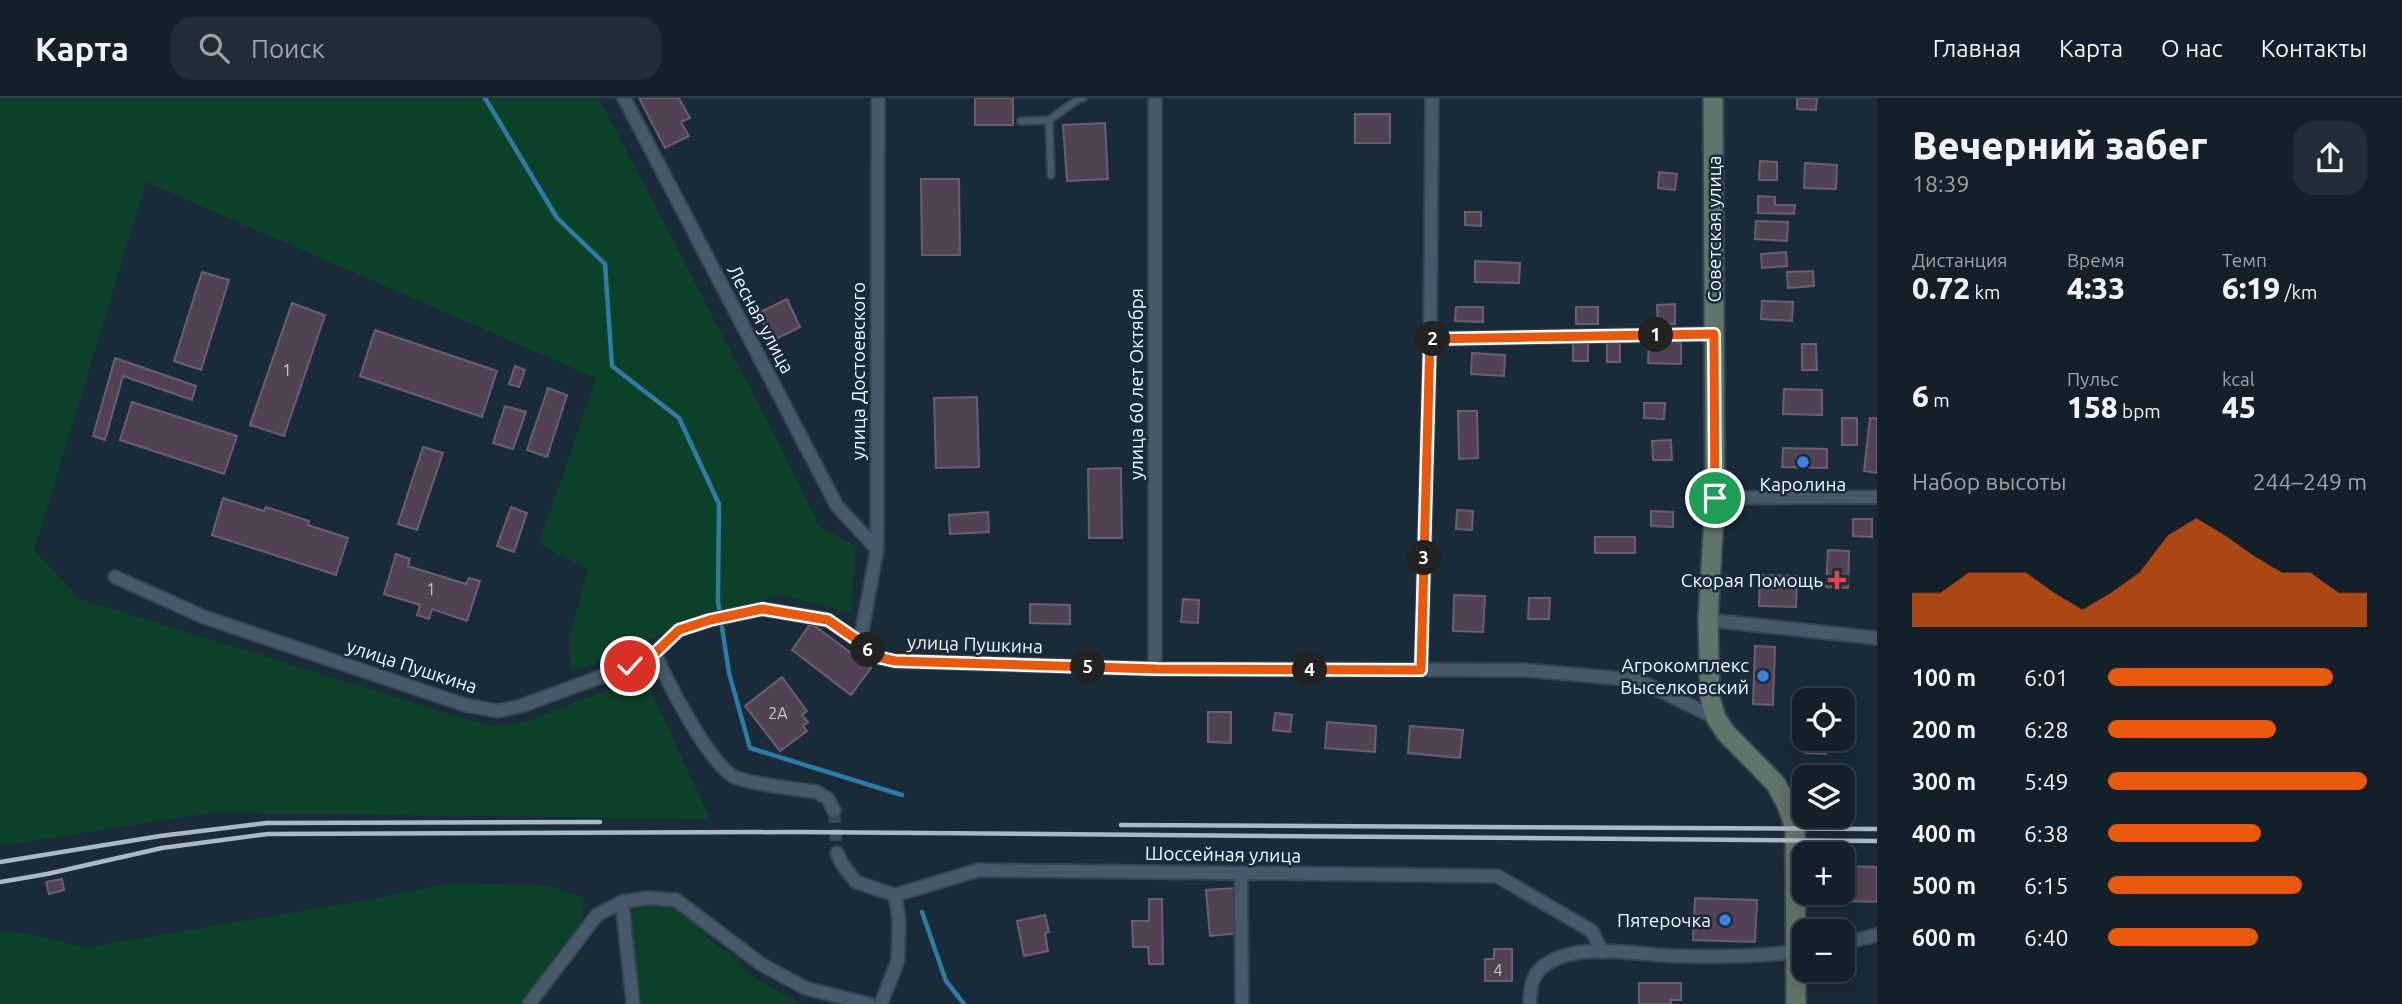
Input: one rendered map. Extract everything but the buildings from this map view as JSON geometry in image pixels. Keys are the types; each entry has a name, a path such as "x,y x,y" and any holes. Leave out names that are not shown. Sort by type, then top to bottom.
{"street":[{"name":"Лесная улица","path":"624,98 837,506 877,549"},
{"name":"улица Достоевского","path":"860,642 877,549 878,98"},
{"name":"улица 60 лет Октября","path":"1155,98 1156,669"},
{"path":"1421,670 1430,339 1432,98"},
{"name":"Советская улица","path":"1713,98 1715,498 1708,620 1710,697 1716,718 1726,733 1776,784 1788,807 1795,829 1799,919"},
{"path":"1430,339 1714,334"},
{"path":"1715,498 1877,497"},
{"name":"улица Пушкина","path":"115,577 204,617 465,705 498,711 521,706 630,666 655,653 679,630 729,615 762,609 828,620 860,642 873,656 895,661 1156,669 1523,670 1638,680 1716,718"},
{"path":"1708,620 1877,638"},
{"path":"655,653 685,710 723,769 734,778 817,792 828,799 834,811"},
{"path":"837,853 856,882 895,895 899,920 898,960 881,1004"},
{"name":"Шоссейная улица","path":"895,895 979,870 1497,876 1592,931 1602,952"},
{"path":"1241,873 1242,1004"},
{"path":"529,1004 597,915 622,902 648,898 676,900 761,964 805,988 869,1004"},
{"path":"622,902 633,1004"},
{"path":"1855,940 1877,935"},
{"path":"1530,1004 1530,983 1542,967 1574,953 1678,956 1792,951"},
{"name":"Советская улица","path":"1796,1004 1798,982"}],"lane":[{"path":"1021,121 1049,120 1083,98"},
{"path":"1049,120 1051,175"}],"green space":[{"path":"0,98 599,98 819,526 856,546 851,613 780,595 675,627 624,653 571,672 569,638 588,570 539,544 596,378 146,182 34,551 80,599 488,726 528,721 644,676 710,819 210,813 0,846"},
{"path":"452,883 548,885 584,898 581,926 521,1004 0,1004 0,930 50,938 83,948 362,901"},
{"path":"666,905 689,913 710,941 741,959 741,968 802,1004 637,1004 629,929 634,909"}],"waterway":[{"path":"485,98 557,218 605,264 612,366 679,418 719,504 718,601 729,673 750,748 902,795"},
{"path":"922,912 946,981 964,1004"}],"tunnel":[{"path":"834,811 837,853"}],"railway":[{"path":"0,862 160,836 267,823 600,822"},
{"path":"1121,825 1877,829"},
{"path":"0,882 162,848 268,834 796,832 1877,841"}],"place":[{"name":"Каролина","path":"1803,462"},
{"name":"Скорая Помощь","path":"1837,580"},
{"name":"Агрокомплекс Выселковский","path":"1763,676"},
{"name":"Пятерочка","path":"1725,920"}],"route":[{"path":"630,666 655,653 679,630 762,609 828,620 860,642 873,656 895,661 1156,669 1421,670 1430,339 1714,334 1715,498"}]}
